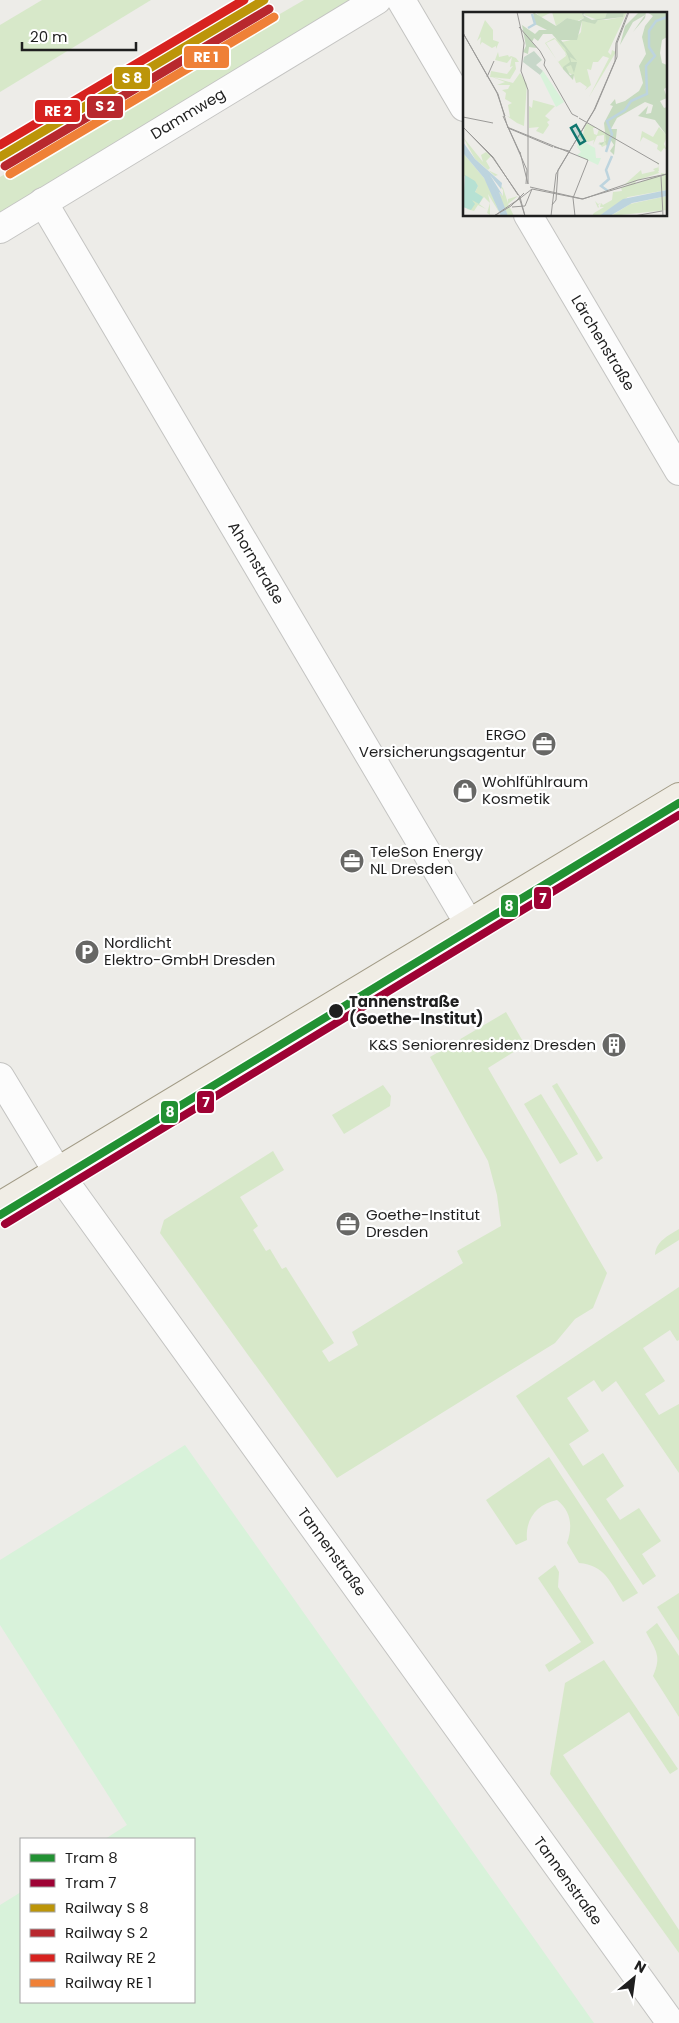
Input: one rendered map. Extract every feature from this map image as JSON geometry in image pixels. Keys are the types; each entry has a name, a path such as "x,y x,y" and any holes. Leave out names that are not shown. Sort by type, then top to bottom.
{"main road":[{"path":"0,1206 679,797"}],"street":[{"name":"Dammweg","path":"0,229 377,0"},
{"path":"401,0 463,105"},
{"name":"Ahornstraße","path":"43,202 469,924"},
{"name":"Lärchenstraße","path":"529,216 679,471"},
{"name":"Tannenstraße","path":"0,1076 57,1171 671,2023"}],"green space":[{"path":"42,0 151,0 0,92 0,25"},
{"path":"304,0 361,0 0,219 0,177"},
{"path":"506,1012 525,1045 488,1068 607,1273 593,1308 575,1319 555,1343 337,1478 160,1233 164,1220 273,1151 284,1170 240,1197 258,1226 253,1230 266,1251 270,1249 282,1269 286,1267 334,1343 322,1351 329,1362 358,1345 352,1332 463,1263 457,1251 501,1226 497,1195 488,1161 430,1057"},
{"path":"557,1083 603,1158 597,1162 552,1086"},
{"path":"383,1085 391,1096 390,1106 344,1134 332,1115"},
{"path":"541,1094 578,1154 560,1164 524,1104"},
{"path":"679,1229 679,1240 655,1255 660,1242"},
{"path":"679,1287 679,1340 677,1341 670,1330 643,1348 665,1381 645,1394 659,1415 679,1404 679,1473 616,1381 602,1392 594,1380 567,1398 589,1431 569,1444 583,1466 603,1453 624,1486 606,1499 620,1520 639,1508 661,1541 642,1554 656,1576 643,1585 516,1396"},
{"path":"185,1445 594,2023 0,2023 0,1905 20,1893 20,2003 195,2003 195,1838 107,1838 127,1825 0,1625 0,1560"},
{"path":"549,1457 638,1593 623,1602 610,1581 601,1571 588,1564 579,1563 567,1543 570,1519 562,1504 557,1500 538,1509 530,1519 527,1540 516,1545 486,1500"},
{"path":"555,1565 559,1572 558,1587 594,1643 549,1672 545,1665 581,1642 538,1578"},
{"path":"679,1593 679,1641 657,1607"},
{"path":"657,1623 679,1656 679,1717 653,1676 656,1669 657,1654 646,1632"},
{"path":"604,1660 678,1769 670,1774 629,1712 563,1755 679,1930 679,1953 550,1774 565,1683"}],"tram line":[{"name":"8","path":"0,1215 679,803"},
{"name":"7","path":"5,1224 679,815"}],"transit line":[{"path":"0,145 244,0"},
{"path":"0,157 264,0"},
{"path":"5,166 269,9"},
{"path":"10,174 274,17"}],"place":[{"name":"ERGO Versicherungsagentur","path":"544,744"},
{"name":"Wohlfühlraum Kosmetik","path":"465,791"},
{"name":"TeleSon Energy NL Dresden","path":"352,861"},
{"name":"Nordlicht Elektro-GmbH Dresden","path":"87,952"},
{"name":"Tannenstraße (Goethe-Institut)","path":"336,1011"},
{"name":"K&S Seniorenresidenz Dresden","path":"614,1045"},
{"name":"Goethe-Institut Dresden","path":"348,1224"}]}
